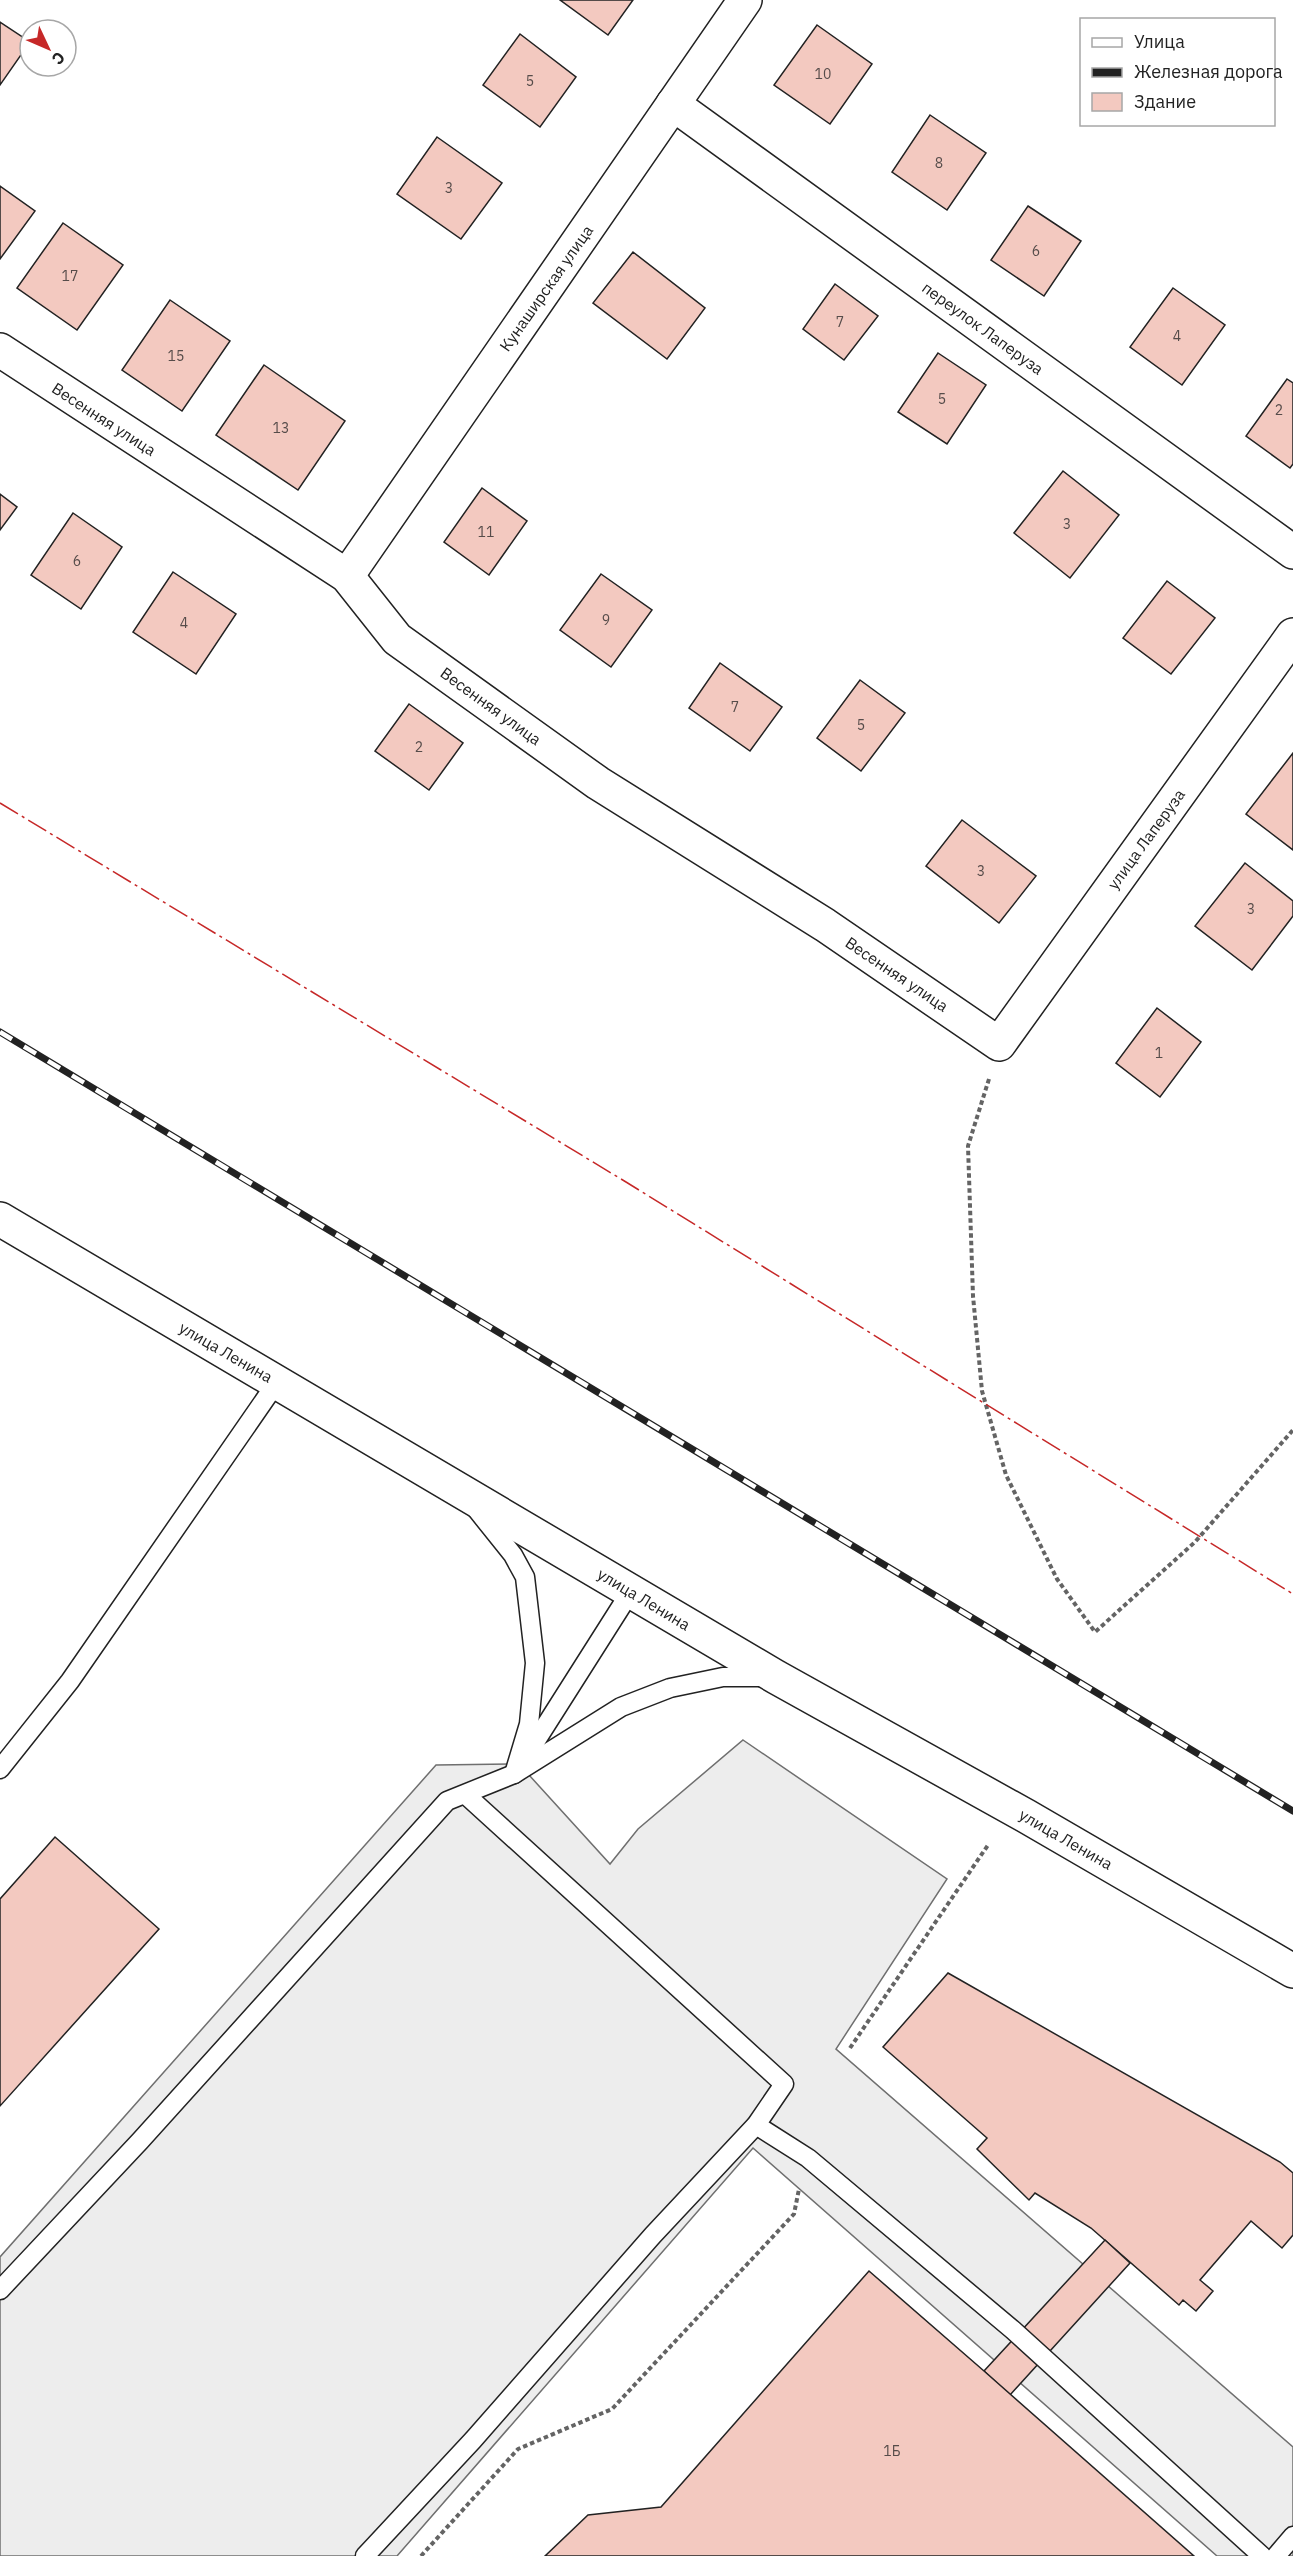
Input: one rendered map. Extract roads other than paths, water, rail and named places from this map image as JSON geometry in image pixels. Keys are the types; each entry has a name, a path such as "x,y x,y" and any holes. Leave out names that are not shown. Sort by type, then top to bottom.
{"street":[{"name":"Кунаширская улица","path":"347,576 746,0"},
{"name":"переулок Лаперуза","path":"673,104 1293,552"},
{"name":"Весенняя улица","path":"0,350 347,576 397,639 598,783 825,925 999,1044"},
{"name":"улица Лаперуза","path":"999,1044 1293,635"},
{"name":"улица Ленина","path":"0,1219 776,1677 1026,1816 1293,1971"}],"lane":[{"path":"0,1769 70,1681 277,1382"},
{"path":"436,1475 479,1511 513,1555 525,1577 535,1663 529,1724 514,1774"},
{"path":"514,1774 631,1591"},
{"path":"0,2290 140,2141 393,1858 447,1801 514,1774 621,1707 670,1688 723,1677 776,1677"},
{"path":"365,2556 473,2440 653,2235 756,2125 784,2084 465,1795"},
{"path":"756,2125 808,2158 1013,2330 1262,2556"},
{"path":"1276,2556 1293,2536"}],"railway":[{"path":"0,1032 1293,1811"}]}
